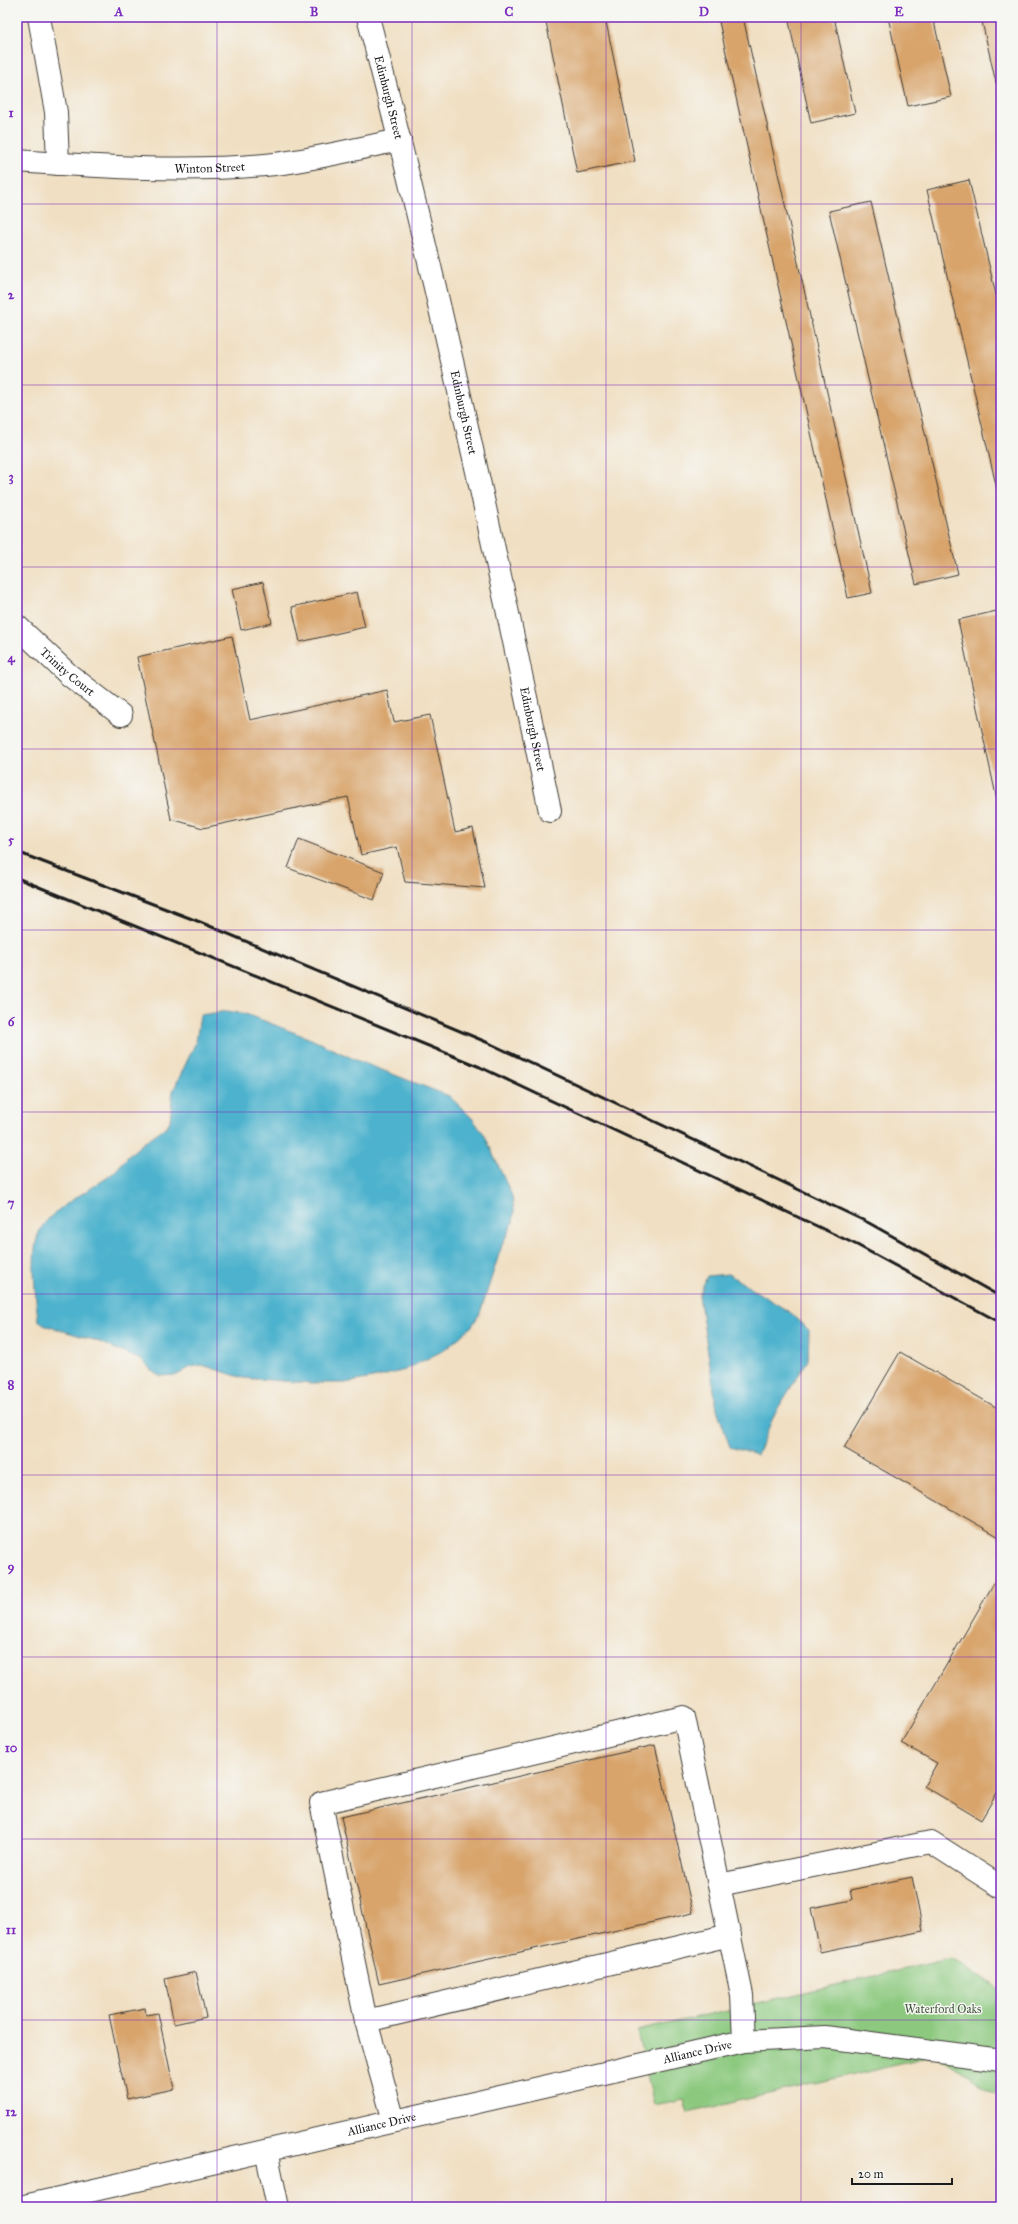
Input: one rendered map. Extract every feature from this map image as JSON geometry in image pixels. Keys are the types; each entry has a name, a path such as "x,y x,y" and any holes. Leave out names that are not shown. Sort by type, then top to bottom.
{"street":[{"path":"39,17 56,112 58,164"},
{"name":"Edinburgh Street","path":"368,17 400,140 473,448 550,811"},
{"name":"Winton Street","path":"17,161 112,168 275,164 400,140"},
{"name":"Trinity Court","path":"17,626 68,674 121,715"},
{"path":"394,2121 366,2021 321,1803 684,1717 742,1994 744,2041"},
{"path":"719,1885 931,1842 1001,1887"},
{"path":"366,2021 730,1935"},
{"name":"Alliance Drive","path":"20,2207 89,2199 266,2151 744,2041 825,2037 1001,2060"},
{"path":"266,2151 278,2207"}],"green space":[{"name":"Waterford Oaks","path":"952,1958 1001,1990 1001,2097 935,2055 688,2113 684,2099 654,2105 637,2031"}],"water":[{"path":"228,1011 249,1015 311,1039 356,1060 449,1096 471,1117 484,1134 512,1196 514,1211 513,1223 502,1245 480,1313 472,1326 446,1349 405,1370 345,1383 311,1383 243,1378 202,1365 191,1367 177,1375 160,1376 154,1373 143,1361 97,1341 47,1326 38,1320 34,1278 34,1255 38,1235 43,1226 50,1217 70,1201 112,1174 132,1153 167,1126 170,1121 173,1091 196,1042 200,1015"},
{"path":"728,1274 791,1313 809,1330 808,1360 775,1413 757,1455 730,1447 717,1409 699,1296 707,1276"}],"building":[{"path":"545,17 605,17 635,161 577,173"},
{"path":"718,17 743,17 872,593 848,598"},
{"path":"788,17 834,17 855,113 811,123"},
{"path":"888,17 933,17 951,97 908,106"},
{"path":"981,17 1001,17 1001,82 996,83"},
{"path":"969,180 1001,316 1000,502 927,190"},
{"path":"871,202 958,574 916,584 829,211"},
{"path":"263,582 272,623 241,630 232,589"},
{"path":"357,592 365,627 300,642 292,607"},
{"path":"1001,610 1001,814 1000,814 958,620"},
{"path":"232,636 250,720 387,690 394,722 430,715 455,832 473,828 485,888 405,882 397,847 361,855 348,797 203,828 171,819 137,657"},
{"path":"299,839 384,872 374,900 288,868"},
{"path":"900,1352 1001,1410 1001,1538 844,1448"},
{"path":"1001,1571 1001,1786 981,1820 924,1786 937,1763 901,1743"},
{"path":"655,1745 693,1913 379,1984 341,1817"},
{"path":"912,1877 923,1931 820,1952 811,1908 852,1900 850,1890"},
{"path":"196,1972 206,2017 174,2024 165,1979"},
{"path":"145,2008 146,2015 158,2013 174,2089 127,2099 109,2015"}],"railway":[{"path":"17,852 200,922 491,1044 869,1223 1001,1297"},
{"path":"17,878 480,1067 857,1245 1001,1323"}]}
